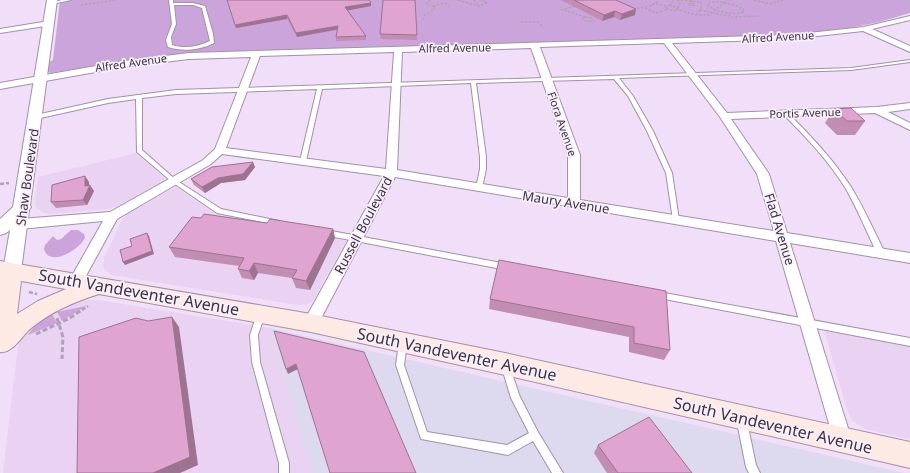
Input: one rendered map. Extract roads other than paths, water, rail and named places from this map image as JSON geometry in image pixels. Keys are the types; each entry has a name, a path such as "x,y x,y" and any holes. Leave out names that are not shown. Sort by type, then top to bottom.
{"main road":[{"name":"South Vandeventer Avenue","path":"6,270 76,281 97,294 262,313 312,323 504,364 910,455"},
{"name":"Shaw Boulevard","path":"1,348 6,270"},
{"path":"1,348 12,330 22,321 43,307 74,294 97,294"}],"street":[{"name":"Shaw Boulevard","path":"6,270 20,224 23,207 52,1"},
{"name":"Alfred Avenue","path":"0,86 168,58 205,55 796,37 864,29 909,19"},
{"path":"0,31 49,23"},
{"path":"864,29 910,49"},
{"name":"Flad Avenue","path":"666,41 724,116 763,174 783,236 807,323 843,441"},
{"name":"Flora Avenue","path":"535,46 574,155 574,204"},
{"name":"Russell Boulevard","path":"312,323 355,238 391,173 398,49"},
{"path":"20,224 112,216 207,162 220,150 257,53"},
{"name":"Portis Avenue","path":"724,116 877,110 910,106"},
{"path":"877,110 910,127"},
{"name":"Maury Avenue","path":"220,150 391,173 910,258"},
{"path":"0,229 23,207"},
{"path":"76,281 112,216"}],"lane":[{"path":"52,1 69,0"},
{"path":"171,2 204,6 212,40 207,44 188,48 173,47 168,42 168,36 174,23 171,2"},
{"path":"36,117 108,101 176,92 851,69 910,61"},
{"path":"616,78 630,96 650,131 669,173 676,220"},
{"path":"473,82 483,157 480,188"},
{"path":"303,161 320,87"},
{"path":"139,97 139,151 174,181 219,212 287,225"},
{"path":"785,113 810,138 827,158 855,199 881,253"},
{"path":"318,231 519,269"},
{"path":"651,294 910,342"},
{"path":"262,313 254,335 256,362 284,463 284,473"},
{"path":"403,342 400,365 424,436 508,450 535,435"},
{"path":"504,364 516,398 535,435 558,473"},
{"path":"741,418 751,467 756,473"}]}
